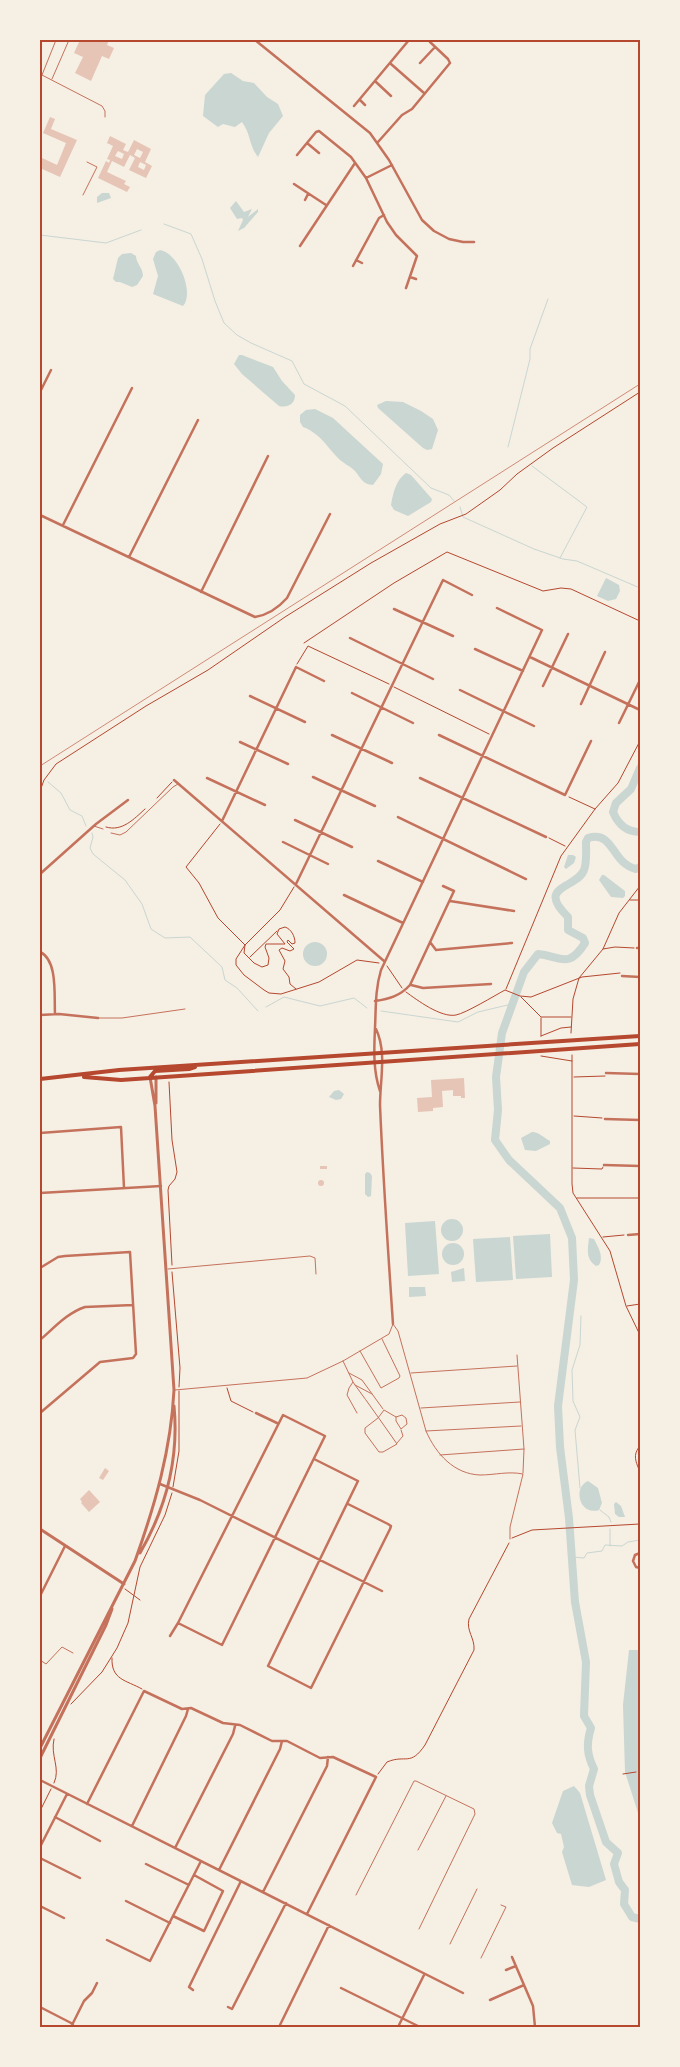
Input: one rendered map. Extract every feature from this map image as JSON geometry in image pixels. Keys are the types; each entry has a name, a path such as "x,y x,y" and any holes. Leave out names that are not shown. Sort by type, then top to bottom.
{"main road":[{"path":"79,1076 121,1080 150,1077 154,1073 199,1065 640,1036"},
{"path":"40,1079 79,1076 98,1072 154,1073 381,1062 640,1044"}],"street":[{"path":"255,40 358,122 378,142 422,220 434,231 449,239 474,242"},
{"path":"354,106 410,40"},
{"path":"378,142 402,115 412,109 450,63 430,42"},
{"path":"420,63 435,47"},
{"path":"391,64 424,93"},
{"path":"376,82 391,96"},
{"path":"360,100 365,105"},
{"path":"297,155 316,132 323,132 355,163 366,178 396,235 417,256 406,288"},
{"path":"307,143 319,153"},
{"path":"300,246 355,163"},
{"path":"366,178 392,165"},
{"path":"294,184 326,205"},
{"path":"305,200 308,194"},
{"path":"353,266 379,218 384,215"},
{"path":"356,260 362,263"},
{"path":"410,276 416,279"},
{"path":"40,392 51,370"},
{"path":"63,525 132,388"},
{"path":"128,557 198,420"},
{"path":"201,592 268,456"},
{"path":"40,515 256,617 269,612 287,598 330,514"},
{"path":"296,884 443,580 472,595"},
{"path":"380,1091 375,1062 374,1001 384,961 542,630 497,608"},
{"path":"394,609 453,636"},
{"path":"543,686 568,634"},
{"path":"350,638 433,679"},
{"path":"475,649 523,671"},
{"path":"581,704 606,652"},
{"path":"530,657 640,710"},
{"path":"222,821 296,668 324,681"},
{"path":"619,723 640,680"},
{"path":"460,690 534,726"},
{"path":"352,693 413,723"},
{"path":"250,696 305,722"},
{"path":"332,735 392,764"},
{"path":"439,735 565,795 591,741"},
{"path":"240,742 288,764"},
{"path":"313,777 375,806"},
{"path":"207,778 266,805"},
{"path":"420,778 546,837"},
{"path":"174,780 384,961"},
{"path":"40,874 95,825 128,800"},
{"path":"398,817 526,879"},
{"path":"295,820 352,847"},
{"path":"283,842 328,864"},
{"path":"378,860 422,882"},
{"path":"374,1001 394,997 405,991 410,985 454,891 443,886"},
{"path":"344,895 403,923"},
{"path":"450,901 514,911"},
{"path":"430,942 436,950 512,943"},
{"path":"40,952 49,959 52,968 55,1014"},
{"path":"622,975 640,976"},
{"path":"410,985 423,988 491,984"},
{"path":"40,1015 55,1014 98,1018"},
{"path":"375,1027 379,1036 381,1053 382,1080 380,1091 393,1324"},
{"path":"40,1748 156,1521 167,1488 174,1452 174,1390 154,1073"},
{"path":"606,1073 640,1074"},
{"path":"150,1077 155,1106"},
{"path":"605,1119 640,1120"},
{"path":"40,1133 121,1127 124,1188"},
{"path":"604,1165 640,1166"},
{"path":"40,1193 161,1186"},
{"path":"628,1235 640,1234"},
{"path":"40,1268 52,1260 65,1256 130,1252 136,1354 133,1358 100,1362 40,1413"},
{"path":"40,1340 78,1309 133,1305"},
{"path":"135,1561 160,1484 166,1458 174,1398"},
{"path":"256,1413 278,1424"},
{"path":"170,1636 283,1415 325,1436 222,1645 178,1623"},
{"path":"314,1459 358,1481 269,1661 268,1666 271,1668 311,1688 390,1526 348,1504"},
{"path":"160,1484 200,1500 382,1591"},
{"path":"40,1529 123,1586"},
{"path":"40,1596 66,1546"},
{"path":"640,1552 635,1555 633,1561 634,1565 640,1568"},
{"path":"40,1758 106,1625 115,1601"},
{"path":"87,1804 144,1691 182,1710 191,1708 222,1723 240,1725 272,1741 287,1741 320,1758 333,1757 376,1777 307,1914"},
{"path":"132,1826 188,1709"},
{"path":"175,1848 233,1734 235,1725"},
{"path":"219,1870 280,1749 282,1741"},
{"path":"263,1892 327,1766 328,1757"},
{"path":"40,1780 52,1788 132,1826 463,1993"},
{"path":"40,1847 67,1794"},
{"path":"55,1817 100,1841"},
{"path":"40,1858 80,1878"},
{"path":"107,1940 150,1961 201,1861"},
{"path":"146,1864 189,1885"},
{"path":"173,1916 204,1931 223,1891 194,1876"},
{"path":"193,1990 189,1987 241,1881"},
{"path":"126,1901 170,1923"},
{"path":"228,2007 232,2009 286,1903"},
{"path":"40,1906 64,1918"},
{"path":"279,2027 329,1925"},
{"path":"512,1957 533,2006 535,2027"},
{"path":"506,1970 516,1966"},
{"path":"398,2027 424,1974"},
{"path":"40,2007 72,2025 84,2001 92,1993 97,1983"},
{"path":"490,2000 524,1985"},
{"path":"341,1988 420,2027"}],"lane":[{"path":"40,80 56,40"},
{"path":"52,80 69,40"},
{"path":"41,74 102,106 105,111 105,117"},
{"path":"83,195 97,167 87,162"},
{"path":"111,833 120,834 126,832 173,787 179,784"},
{"path":"95,825 103,830"},
{"path":"98,1018 122,1018 185,1009"},
{"path":"166,1269 310,1256 315,1258 316,1274"},
{"path":"174,1390 307,1378 343,1361 382,1338 391,1331 393,1324"},
{"path":"393,1324 398,1331 426,1431 432,1445 440,1455 455,1467 472,1474 514,1472 523,1474"},
{"path":"360,1351 381,1388 399,1378 400,1376 382,1338"},
{"path":"510,1539 510,1527 523,1474 524,1449 517,1355"},
{"path":"343,1361 353,1382 397,1444"},
{"path":"410,1373 518,1366"},
{"path":"348,1373 362,1380 384,1410 396,1417 402,1416 406,1418 407,1424 401,1429"},
{"path":"353,1382 347,1395 357,1413"},
{"path":"355,1385 373,1394"},
{"path":"420,1408 520,1402"},
{"path":"384,1410 378,1418 365,1428 365,1433 379,1452 383,1452 397,1444 403,1436 396,1417"},
{"path":"426,1431 522,1426"},
{"path":"440,1455 524,1449"},
{"path":"40,1660 46,1664 62,1647 73,1653"},
{"path":"356,1895 411,1784 416,1781 474,1809 475,1814 418,1929"},
{"path":"418,1850 446,1795"},
{"path":"450,1944 477,1889"},
{"path":"481,1958 506,1908 501,1905"}],"path":[{"path":"40,790 44,780 56,764 146,706 208,670 370,563 440,524 460,518 500,490 517,474 553,448 640,392"},
{"path":"304,643 394,583 447,552 542,591 561,588 571,589 640,622"},
{"path":"296,884 280,910 245,945 236,959 236,964 244,975 269,993 281,994 319,982 357,960 378,963 384,961 405,991 421,1003 435,1010 455,1015 506,990 529,929 566,847 621,778 640,741"},
{"path":"153,802 174,780"},
{"path":"565,795 595,809"},
{"path":"95,825 117,829 135,818 147,807"},
{"path":"222,821 186,867 199,883 218,918 245,945"},
{"path":"546,837 566,847"},
{"path":"571,1033 572,999 580,978 603,949 619,913 640,886"},
{"path":"629,900 640,900"},
{"path":"248,956 251,957 278,930 286,927 295,938 294,943 289,940 287,942 293,950 282,948 279,950 285,961 284,969 289,977 290,984 296,990"},
{"path":"245,945 243,951 257,965 266,966 269,960 265,948 266,944 285,944 278,936 278,930"},
{"path":"603,949 614,947 639,948"},
{"path":"506,990 520,996 531,997 580,978 599,974 622,975"},
{"path":"520,996 541,1017 572,1018"},
{"path":"541,1017 541,1042"},
{"path":"541,1036 561,1028 571,1027"},
{"path":"572,1055 572,1184 576,1198 610,1251 626,1306 640,1335"},
{"path":"542,1056 573,1061"},
{"path":"573,1077 604,1078 606,1073"},
{"path":"72,1704 95,1680 112,1657 128,1622 140,1566 162,1520 172,1490 179,1451 180,1368 168,1190 177,1172 172,1140 169,1082"},
{"path":"573,1116 605,1119"},
{"path":"572,1168 602,1169 604,1165"},
{"path":"576,1198 640,1198"},
{"path":"602,1237 628,1235"},
{"path":"626,1306 640,1304"},
{"path":"227,1385 227,1392 231,1401 256,1413"},
{"path":"639,1448 635,1460 640,1472"},
{"path":"376,1777 387,1762 417,1757 425,1745 474,1650 473,1639 468,1631 468,1619 510,1539 532,1530 640,1524"},
{"path":"123,1586 140,1600"},
{"path":"112,1657 112,1669 116,1676 144,1691"},
{"path":"40,1811 52,1788 58,1771 52,1756 54,1738"},
{"path":"623,1774 636,1772"}],"shaded area":[{"path":"231,73 243,81 254,83 267,97 278,104 283,116 269,133 258,157 242,122 235,127 223,124 218,127 203,116 205,95 224,74"},
{"path":"102,193 109,193 111,198 97,203 97,197"},
{"path":"236,201 244,212 252,209 248,217 258,209 258,212 244,228 238,231 243,220 242,218 237,219 230,208"},
{"path":"160,250 173,258 183,274 187,292 183,306 153,294 158,276 153,259 156,252"},
{"path":"131,253 136,256 143,276 137,285 132,287 116,282 113,279 118,258 122,254"},
{"path":"239,355 273,367 282,381 295,395 292,403 288,406 279,406 242,374 234,364"},
{"path":"386,401 403,402 433,419 438,430 432,449 427,450 423,448 378,408 377,405"},
{"path":"315,409 333,418 383,464 381,474 373,485 364,482 319,437 303,427 300,422 300,415 306,410"},
{"path":"406,473 411,475 432,499 431,502 408,516 394,510 391,505 397,483"},
{"path":"606,578 619,585 620,591 616,599 608,601 597,596"},
{"path":"568,855 576,857 574,863 566,869 564,867"},
{"path":"602,875 625,891 623,898 611,897 599,880"},
{"path":"315,942 323,946 327,954 323,962 315,966 307,962 303,954 307,946"},
{"path":"339,1090 344,1094 341,1099 336,1100 329,1097 334,1091"},
{"path":"532,1132 550,1141 550,1144 536,1151 525,1150 521,1138"},
{"path":"367,1172 372,1176 371,1196 368,1197 365,1194 365,1174"},
{"path":"452,1219 460,1222 463,1230 460,1238 452,1241 444,1238 441,1230 444,1222"},
{"path":"435,1221 439,1274 408,1276 405,1223"},
{"path":"550,1234 552,1277 516,1279 513,1236"},
{"path":"510,1237 513,1280 476,1282 473,1239"},
{"path":"589,1238 594,1239 600,1252 600,1262 596,1266 589,1257"},
{"path":"453,1243 461,1246 464,1254 461,1262 453,1265 445,1262 442,1254 445,1246"},
{"path":"464,1268 465,1281 452,1282 451,1272"},
{"path":"409,1287 425,1287 426,1296 409,1297"},
{"path":"588,1481 598,1488 602,1503 599,1510 592,1511 587,1509 580,1500 580,1489"},
{"path":"616,1502 621,1506 625,1517 619,1517 615,1514 614,1504"},
{"path":"629,1650 640,1650 640,1819 625,1772 623,1705"},
{"path":"574,1786 580,1793 606,1880 589,1887 572,1885 562,1852 564,1847 561,1834 557,1833 552,1823 563,1791"}],"building":[{"path":"80,40 109,40 107,45 114,48 109,59 102,56 91,81 75,73 83,57 74,53"},
{"path":"50,117 55,119 51,129 77,140 60,177 40,168 40,157 57,165 66,143 43,133"},
{"path":"110,136 126,144 123,150 128,152 134,140 151,149 145,162 152,166 146,178 129,170 135,158 130,155 124,167 112,161 107,172 126,181 124,184 130,187 127,192 98,178 106,161 109,163 110,160 107,159 113,146 107,143","holes":["137,149 143,152 140,158 134,155","118,151 124,154 122,159 115,156","140,162 146,165 144,170 138,167"]},
{"path":"464,1078 465,1098 453,1096 453,1090 442,1091 443,1107 433,1108 433,1111 418,1112 417,1098 432,1097 431,1080"},
{"path":"320,1166 327,1166 327,1169 320,1169"},
{"path":"321,1180 324,1183 321,1186 318,1183"},
{"path":"105,1468 109,1471 103,1480 99,1478"},
{"path":"89,1490 100,1502 89,1512 80,1499"}],"waterway":[{"path":"164,224 191,234 202,259 224,323 237,335 251,343 292,361 304,384 345,406 431,488 449,495 454,501"},
{"path":"40,235 106,243 141,230"},
{"path":"508,447 530,359 530,349 548,299"},
{"path":"532,466 587,507 560,558"},
{"path":"460,507 463,517 534,549 563,559 577,561 640,588"},
{"path":"640,768 631,789 616,803 613,812 617,820 627,829 640,832"},
{"path":"48,782 61,793 70,810 82,816 86,826"},
{"path":"92,833 93,837 90,848 93,854 125,880 142,904 151,929 165,938 190,937 222,967 225,980 237,988 258,1011"},
{"path":"640,867 636,869 628,866 603,839 597,837 588,838 584,870 580,876 557,893 556,899 559,907 568,917 568,930 583,938 585,943 574,956 568,959 558,959 538,954 524,972 502,1033 496,1077 498,1110 495,1140 509,1160 560,1208 572,1238 574,1280 558,1406 560,1447 569,1518 575,1602 586,1662 584,1716 591,1728 588,1749 594,1769 589,1786 590,1795 606,1842 618,1853 614,1864 619,1882 625,1890 624,1904 632,1917 640,1919"},
{"path":"266,1007 284,997 320,1006 354,998 367,1008"},
{"path":"381,1011 458,1022 478,1012 512,1004"},
{"path":"580,1488 575,1430 580,1417 573,1401 572,1370 580,1345 581,1316"},
{"path":"600,1510 609,1517 611,1522"},
{"path":"610,1529 610,1546"},
{"path":"572,1557 584,1558 587,1553 602,1551 605,1545 622,1546 628,1542 640,1540"}],"railway":[{"path":"40,766 640,384"}]}
